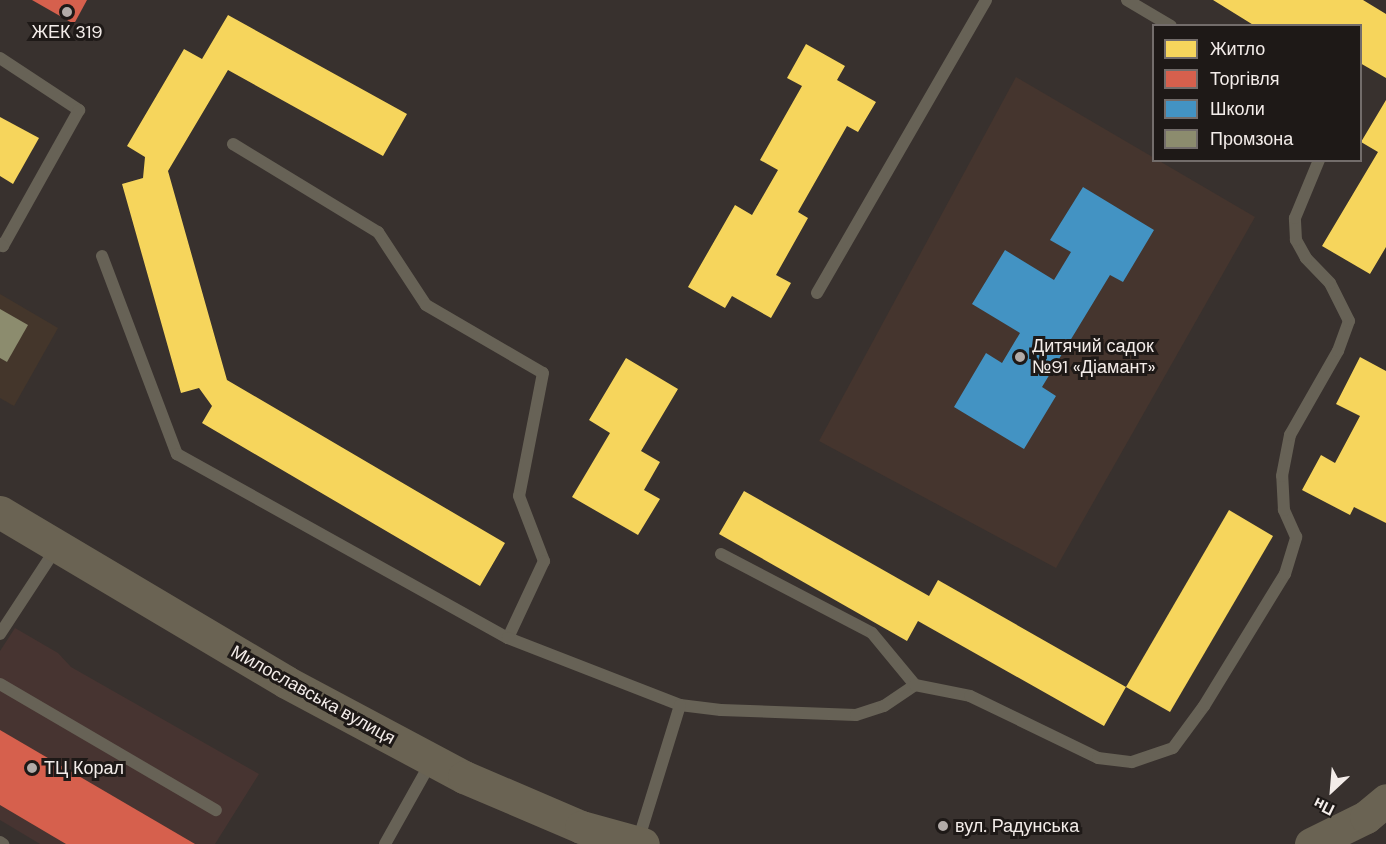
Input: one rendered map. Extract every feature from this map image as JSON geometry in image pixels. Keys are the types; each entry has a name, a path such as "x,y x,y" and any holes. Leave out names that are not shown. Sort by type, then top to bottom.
{"main road":[{"name":"Милославська вулиця","path":"0,512 268,671 432,761 581,827 639,844"},
{"path":"1311,844 1366,817 1386,800"}],"lane":[{"path":"817,293 986,0"},
{"path":"1127,0 1168,24"},
{"path":"0,58 80,110 3,246 0,244"},
{"path":"233,144 378,232 426,305 543,373 519,496 544,561 508,638"},
{"path":"722,554 872,633 915,685 970,696 1098,758 1132,762 1173,747 1210,696 1285,574 1296,537 1284,510 1282,476 1290,435 1338,351 1349,321 1330,283 1306,258 1296,240 1295,218 1318,162"},
{"path":"102,256 177,454 508,638 680,705 782,715 856,715 884,706 915,685"},
{"path":"0,634 57,546"},
{"path":"0,684 216,810"},
{"path":"639,844 680,705"},
{"path":"385,844 432,761"}],"shaded area":[{"name":"Дитячий садок №91 «Діамант»","path":"1016,77 1152,157 1152,162 1161,162 1255,217 1056,568 819,441"},
{"path":"0,294 58,328 14,406 0,398"},
{"path":"15,628 58,653 71,667 259,774 215,844 40,844 0,820 0,651"}],"building: Житло":[{"path":"1213,0 1363,0 1386,14 1386,78 1362,64 1362,24 1252,24"},
{"path":"228,15 407,114 383,156 228,70 168,171 227,380 505,543 480,586 202,423 212,406 199,388 181,393 122,184 143,178 145,157 127,146 184,49 202,59"},
{"path":"806,44 845,66 837,80 876,102 858,132 847,126 798,212 808,218 776,275 791,283 771,318 732,296 725,308 688,287 735,205 752,215 778,170 760,160 802,86 787,78"},
{"path":"1386,100 1386,247 1370,274 1322,246 1378,152 1362,143"},
{"path":"0,117 39,138 13,184 0,176"},
{"path":"1360,357 1386,371 1386,523 1354,507 1350,515 1302,490 1321,455 1335,463 1360,416 1336,404"},
{"path":"626,358 678,389 641,451 660,462 644,490 660,499 638,535 572,497 610,433 589,420"},
{"path":"744,491 929,596 938,580 1126,687 1104,726 918,621 907,641 719,534"},
{"path":"1229,510 1273,536 1170,712 1126,687"}],"building: Торгівля":[{"name":"ЖЕК 319","path":"32,0 87,0 74,24"},
{"name":"ТЦ Корал","path":"0,730 195,844 66,844 0,805"}],"building: Школи":[{"path":"1083,187 1154,230 1123,282 1110,275 1042,387 1056,396 1024,449 954,407 986,353 1002,363 1020,333 972,304 1005,250 1054,280 1071,252 1050,240"}],"building: Промзона":[{"path":"0,309 28,325 7,362 0,358"}],"place":[{"name":"ЖЕК 319","path":"67,12"},
{"name":"Дитячий садок №91 «Діамант»","path":"1020,357"},
{"name":"ТЦ Корал","path":"32,768"},
{"name":"вул. Радунська","path":"943,826"}]}
